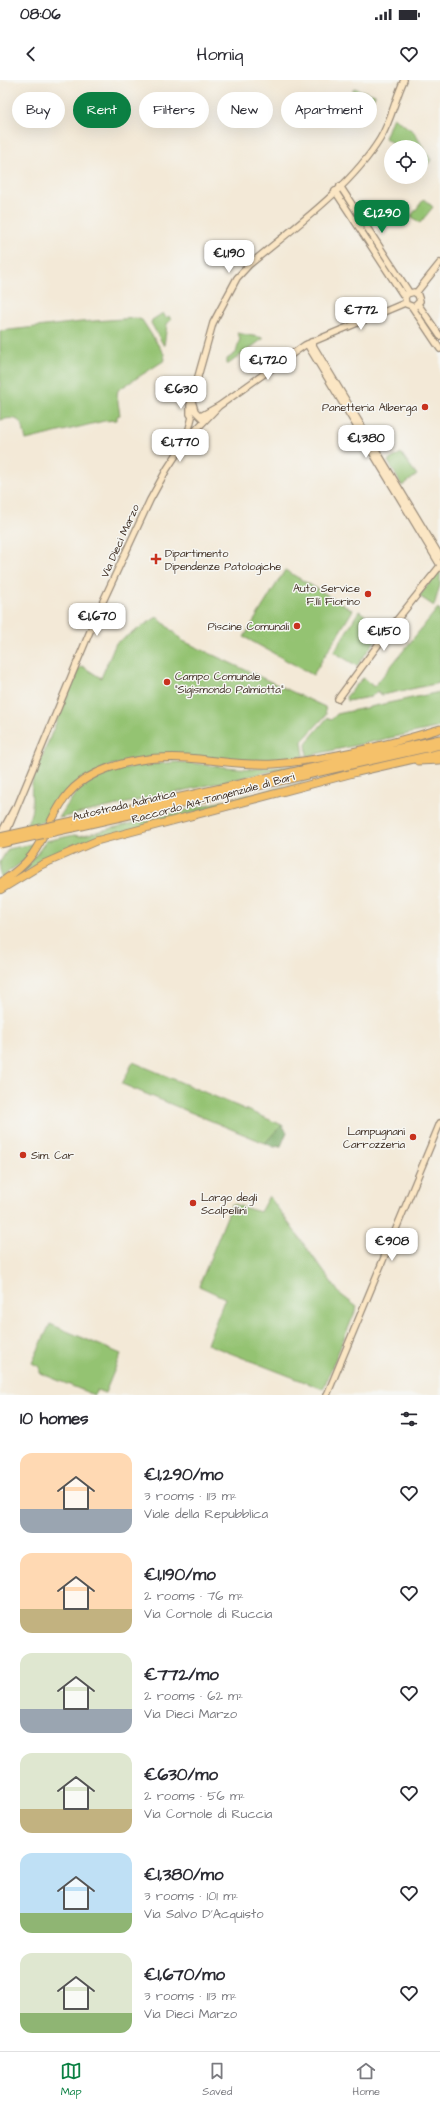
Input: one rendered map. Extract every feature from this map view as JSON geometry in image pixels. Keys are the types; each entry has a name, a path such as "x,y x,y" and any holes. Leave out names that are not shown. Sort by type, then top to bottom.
{"highway":[{"path":"0,883 22,866 32,855 70,791 84,779 108,768 147,760 175,758 244,764 274,764 308,760 403,740 440,730"},
{"name":"Autostrada Adriatica","path":"0,845 72,825 440,739"},
{"name":"Autostrada Adriatica","path":"0,836 72,825 440,745"},
{"name":"Raccordo A14-Tangenziale di Bari","path":"0,890 41,865 96,841 357,772 440,753"},
{"path":"357,772 373,771 417,762 440,760"}],"main road":[{"path":"186,440 191,420 190,410 192,401 213,323 239,275 336,191 367,157 380,138 404,80"},
{"path":"340,186 410,292 416,293 420,299 418,304 412,307"},
{"path":"336,191 405,300 412,307 440,349"},
{"path":"416,293 440,263"},
{"path":"405,300 410,292"},
{"name":"Via Dieci Marzo","path":"191,420 219,406 309,343 405,300"},
{"path":"418,304 440,336"},
{"path":"309,343 440,556"},
{"path":"309,343 440,565 392,626 338,699"},
{"path":"191,420 193,425 201,424 203,419 195,411 192,401"},
{"name":"Via Dieci Marzo","path":"17,806 98,612 141,519 164,474 186,440 219,406"},
{"path":"0,836 17,806"},
{"path":"0,845 17,806"},
{"path":"327,1395 440,1123"}],"green space":[{"path":"354,88 366,92 352,92"},
{"path":"393,117 414,132 419,140 388,140 385,138"},
{"path":"428,155 431,160 428,164"},
{"path":"424,199 433,207 420,223 411,216"},
{"path":"163,313 166,318 169,316 171,320 167,324 164,346 151,323 152,320"},
{"path":"136,318 142,320 164,354 165,360 118,390 117,396 120,415 117,416 117,420 104,421 26,440 22,424 19,421 12,418 0,420 0,331 81,322"},
{"path":"237,333 264,338 227,365 227,359 236,353 240,338"},
{"path":"401,453 417,475 402,486 388,461"},
{"name":"Piscine Comunali","path":"285,570 353,610 313,675 244,637"},
{"path":"440,570 440,585 434,606 419,596"},
{"path":"438,608 440,610 440,683 382,695 377,691 371,697 347,701 346,697 363,678 374,687"},
{"path":"359,611 385,627 357,666 334,652"},
{"path":"157,617 183,641 325,707 326,715 302,741 304,756 261,762 196,757 111,765 62,796 47,821 25,826 32,808 31,792 33,779 78,669 82,666 101,678 116,643"},
{"path":"440,692 440,727 307,756 306,743 328,717 331,720 337,714"},
{"path":"177,762 247,769 305,764 59,818 76,793 93,779 116,770"},
{"path":"329,775 68,848 14,878 28,866 46,841 74,835 80,836"},
{"path":"37,843 25,860 0,878 0,862 8,849"},
{"path":"133,1062 282,1125 265,1143 122,1084"},
{"path":"282,1125 287,1132 281,1146 274,1147 265,1143"},
{"path":"269,1196 340,1294 357,1307 323,1389 207,1344 225,1298 199,1286 232,1204 260,1212"},
{"path":"50,1324 121,1354 105,1393 97,1390 94,1395 40,1373 40,1367 32,1363"}],"place":[{"name":"Panetteria Alberga","path":"425,407"},
{"name":"Dipartimento Dipendenze Patologiche","path":"156,559"},
{"name":"Auto Service F.lli Fiorino","path":"368,594"},
{"name":"Piscine Comunali","path":"297,626"},
{"name":"Campo Comunale \"Sigismondo Palmiotta\"","path":"167,682"},
{"name":"Lampugnani Carrozzeria","path":"413,1137"},
{"name":"Sim. Car","path":"23,1155"},
{"name":"Largo degli Scalpellini","path":"193,1203"}]}
